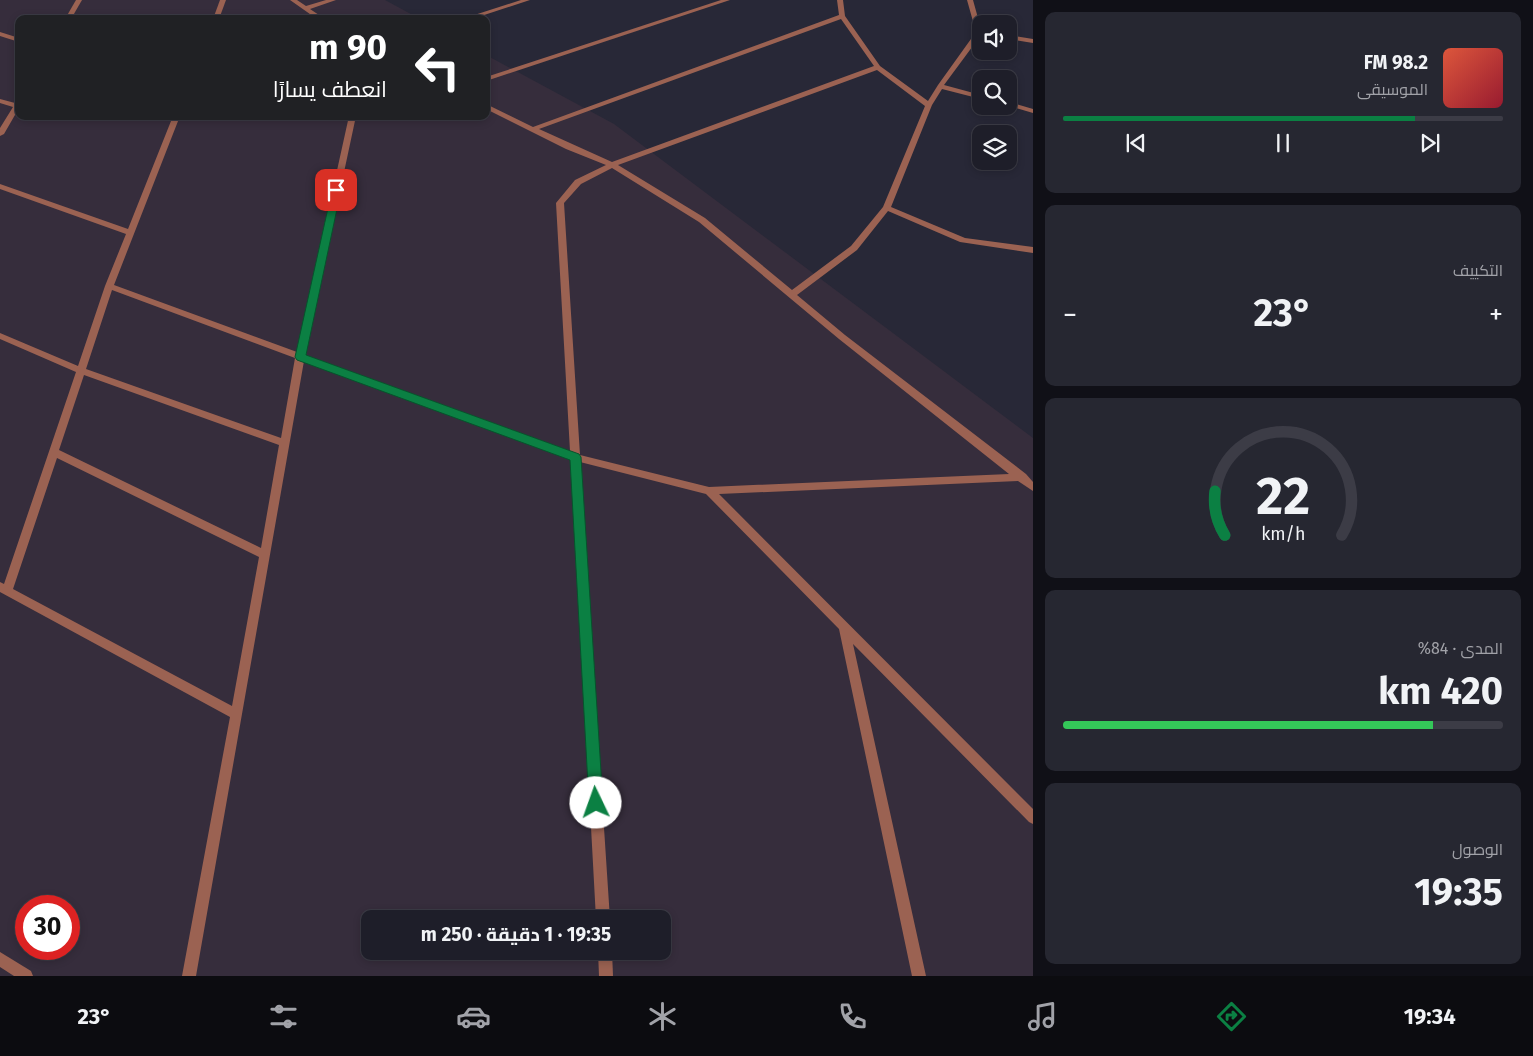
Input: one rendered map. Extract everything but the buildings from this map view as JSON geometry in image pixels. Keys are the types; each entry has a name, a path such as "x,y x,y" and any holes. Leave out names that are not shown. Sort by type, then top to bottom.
{"street":[{"path":"70,15 79,0"},
{"path":"217,15 223,0"},
{"path":"293,0 316,15"},
{"path":"306,8 333,0"},
{"path":"478,15 527,0"},
{"path":"490,78 727,0"},
{"path":"840,0 842,16 878,67 929,105"},
{"path":"970,0 975,15"},
{"path":"533,129 842,16"},
{"path":"0,34 15,39"},
{"path":"1017,38 1033,41"},
{"path":"791,295 854,248 888,208 929,105 940,86 972,43"},
{"path":"602,910 560,203 578,182 612,165 878,67"},
{"path":"940,86 972,95"},
{"path":"0,101 15,104"},
{"path":"1017,106 1033,110"},
{"path":"490,108 612,165 702,220 842,337 1033,486"},
{"path":"0,134 15,109"},
{"path":"175,120 109,286 54,452 4,589 236,714"},
{"path":"189,976 300,357 352,120"},
{"path":"0,186 130,233"},
{"path":"888,208 963,240 1033,250"},
{"path":"109,286 575,457 709,492 1022,477"},
{"path":"0,336 81,371 285,443"},
{"path":"54,452 265,555"},
{"path":"709,492 1033,818"},
{"path":"844,628 920,976"},
{"path":"0,959 26,976"},
{"path":"605,960 606,976"}],"shaded area":[{"path":"0,0 385,0 413,15 15,15 15,120 490,120 490,57 614,124 1033,438 1033,976 0,976"}],"route":[{"path":"336,190 300,357 575,457 596,803"}]}
